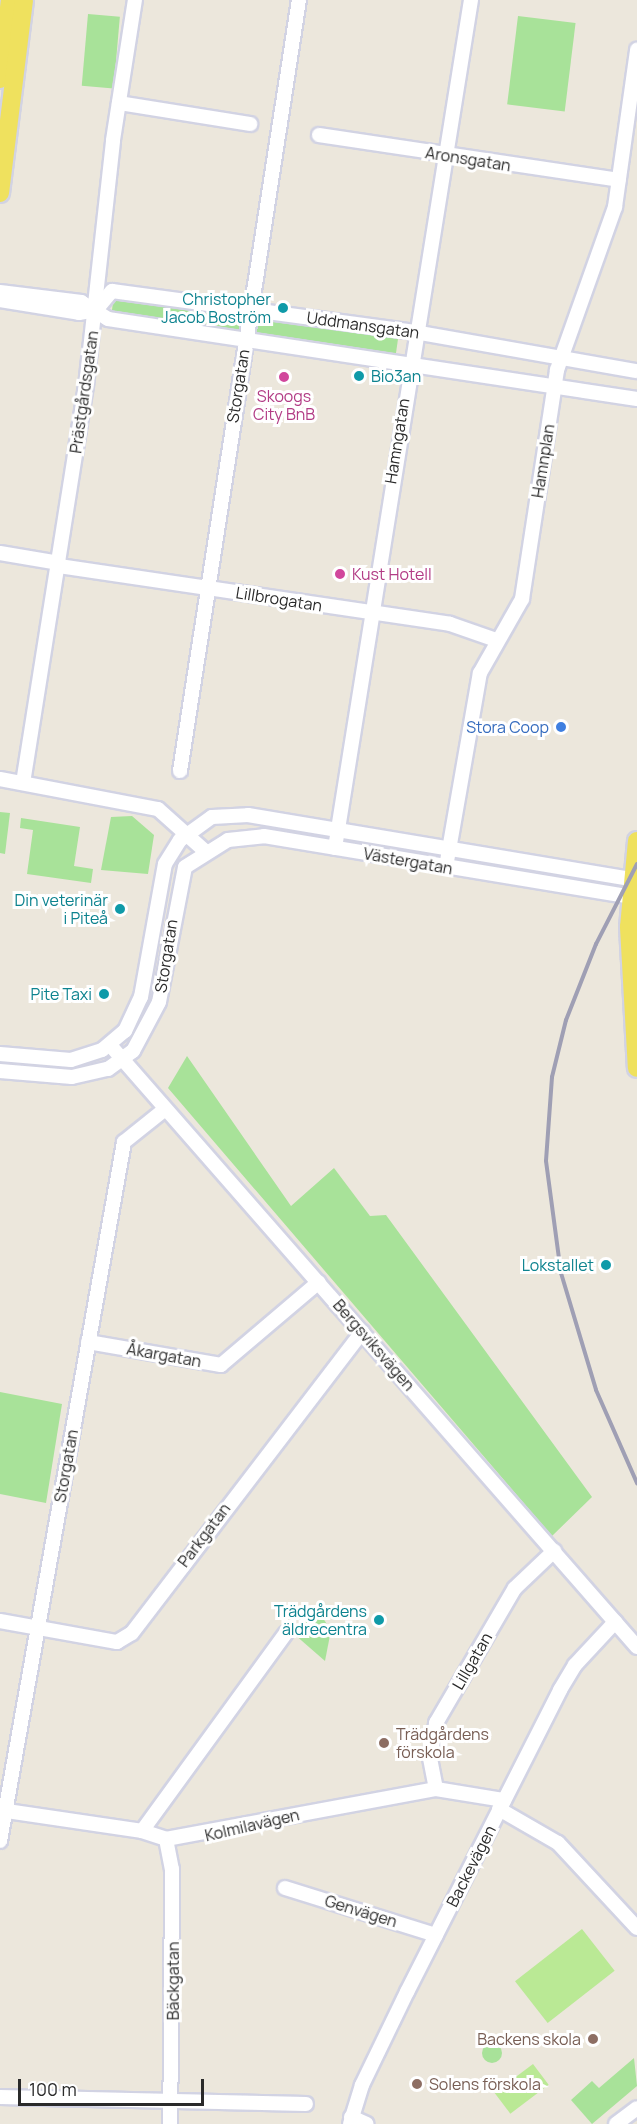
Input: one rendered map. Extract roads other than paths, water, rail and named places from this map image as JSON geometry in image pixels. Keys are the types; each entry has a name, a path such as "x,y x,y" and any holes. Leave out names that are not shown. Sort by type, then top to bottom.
{"main road":[{"path":"0,79 10,0"},
{"path":"0,193 24,0"},
{"path":"637,841 634,889 637,1068"}],"street":[{"name":"Prästgårdsgatan","path":"23,783 59,564 96,310 119,103 135,0"},
{"name":"Storgatan","path":"180,771 205,587 299,0"},
{"name":"Hamngatan","path":"335,848 409,364 471,0"},
{"name":"Hamnplan","path":"446,867 480,673 496,640 522,599 554,387 562,357 605,246 619,180 637,50"},
{"path":"119,103 250,124"},
{"name":"Aronsgatan","path":"319,135 619,180"},
{"name":"Uddmansgatan","path":"0,300 79,313 96,310 112,291 415,332 637,371"},
{"name":"Uddmansgatan","path":"0,292 81,302 108,319 637,399"},
{"name":"Lillbrogatan","path":"0,554 450,624 496,640"},
{"path":"0,779 158,809 205,850"},
{"name":"Västergatan","path":"188,834 212,817 248,815 449,850 634,889"},
{"name":"Storgatan","path":"112,1043 141,997 165,864 188,834"},
{"name":"Västergatan","path":"205,850 228,840 264,836 446,867 634,889"},
{"name":"Storgatan","path":"122,1061 152,1024 185,867 205,850"},
{"path":"0,1054 70,1060 112,1043"},
{"name":"Bergsviksvägen","path":"112,1043 122,1061 164,1110 319,1282 637,1647"},
{"path":"0,1071 72,1077 122,1061"},
{"name":"Storgatan","path":"0,1841 3,1811 38,1629 124,1142 164,1110"},
{"name":"Åkargatan","path":"88,1342 221,1365 319,1282"},
{"name":"Parkgatan","path":"0,1621 117,1642 132,1633 362,1332"},
{"name":"Lillgatan","path":"436,1789 430,1758 436,1723 515,1588 554,1551"},
{"name":"Backevägen","path":"351,2120 436,1935 575,1665 615,1622"},
{"path":"142,1831 286,1633"},
{"name":"Kolmilavägen","path":"3,1811 142,1831 166,1839 436,1789 502,1804"},
{"path":"502,1804 558,1843 637,1929"},
{"name":"Bäckgatan","path":"166,1839 172,1869 172,2101 170,2124"},
{"name":"Genvägen","path":"285,1888 436,1935"},
{"path":"0,2097 306,2104"},
{"path":"616,2124 637,2108"},
{"path":"351,2120 367,2124"}],"railway":[{"path":"637,864 596,944 566,1020 552,1077 546,1161 561,1273 596,1390 637,1483"}],"place":[{"name":"Christopher Jacob Boström","path":"283,308"},
{"name":"Bio3an","path":"359,376"},
{"name":"Skoogs City BnB","path":"284,377"},
{"name":"Kust Hotell","path":"340,574"},
{"name":"Stora Coop","path":"561,727"},
{"name":"Din veterinär i Piteå","path":"120,909"},
{"name":"Pite Taxi","path":"104,994"},
{"name":"Lokstallet","path":"606,1265"},
{"name":"Trädgårdens äldrecentra","path":"379,1620"},
{"name":"Trädgårdens förskola","path":"384,1743"},
{"name":"Backens skola","path":"593,2039"},
{"name":"Solens förskola","path":"417,2084"}]}
